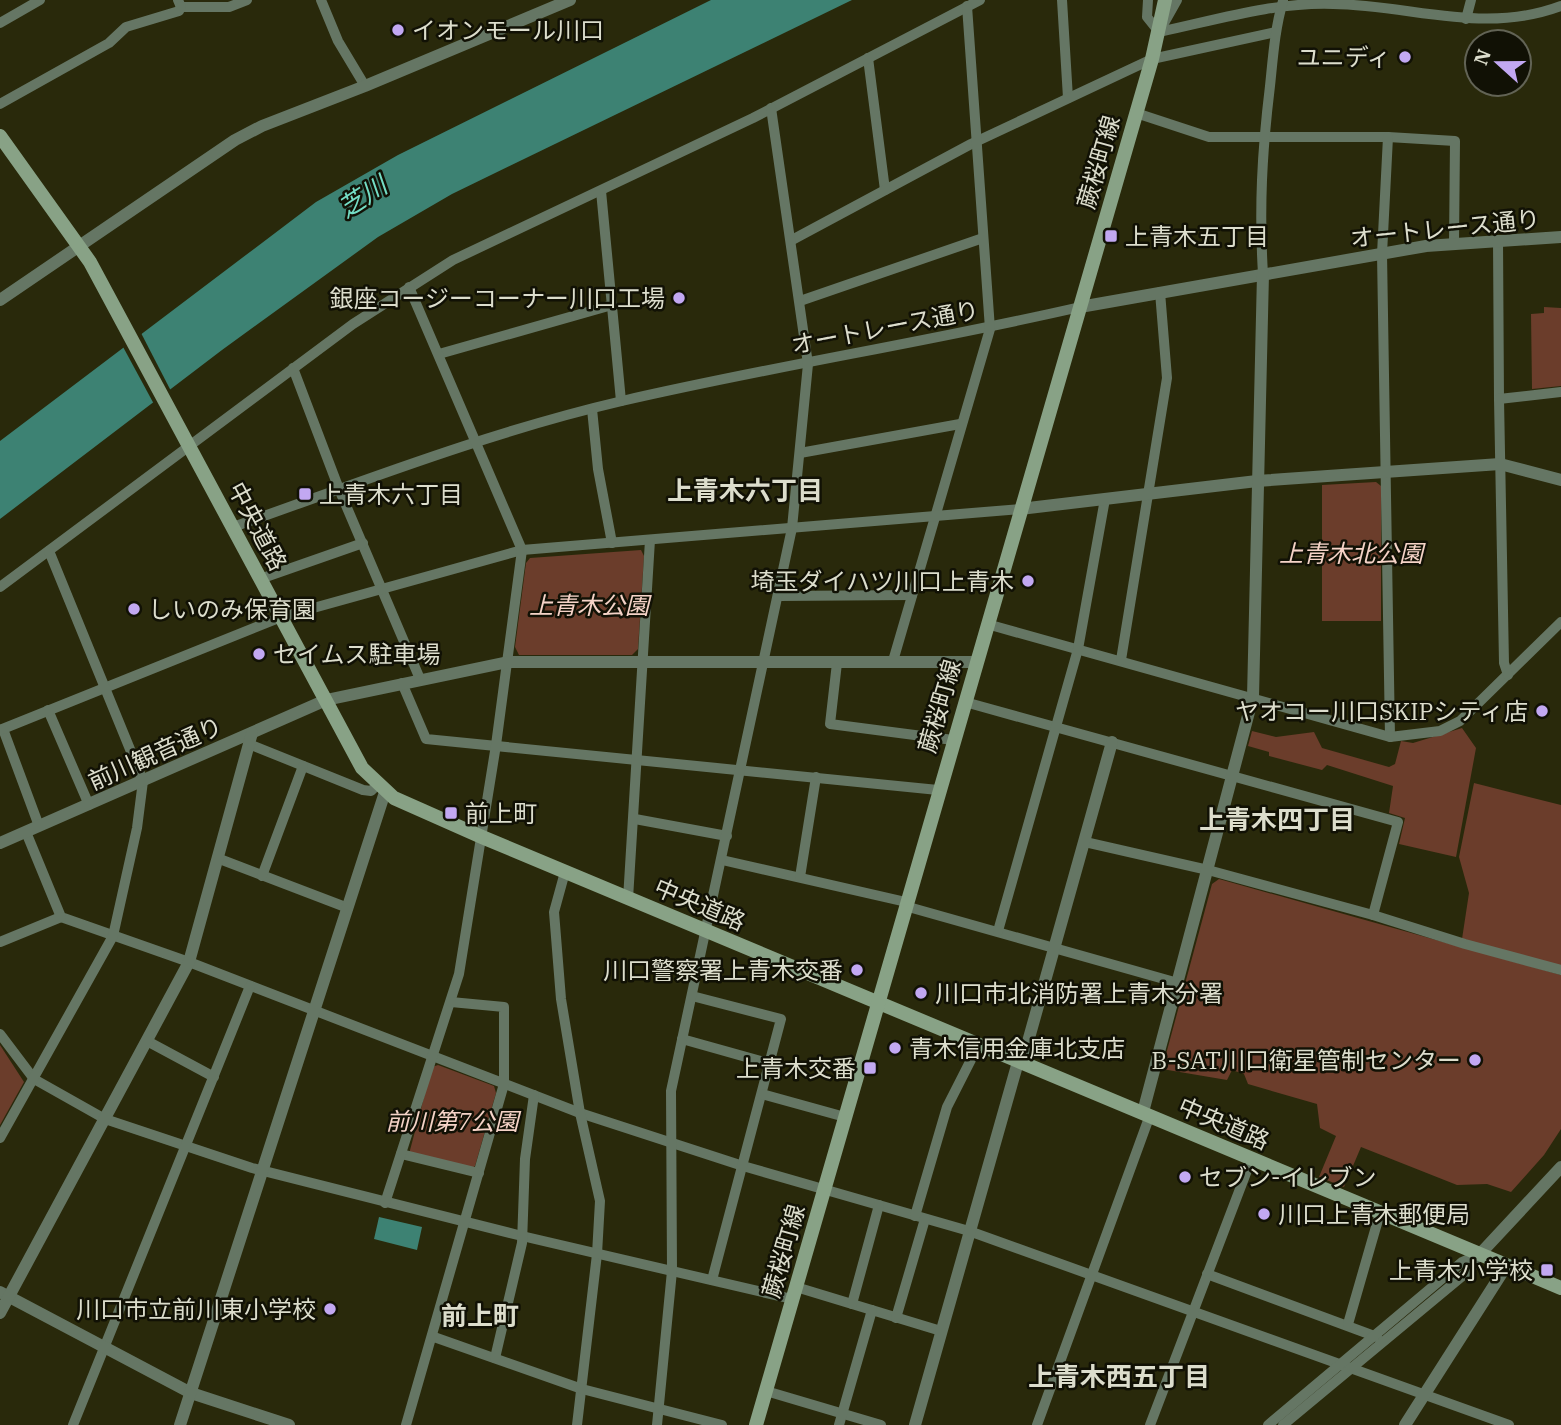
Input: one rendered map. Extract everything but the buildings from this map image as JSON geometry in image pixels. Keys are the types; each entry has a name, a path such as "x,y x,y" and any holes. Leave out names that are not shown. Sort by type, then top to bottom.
{"main road":[{"name":"蕨桜町線","path":"756,1425 1152,59 1164,6"},
{"name":"中央道路","path":"0,136 90,262 362,768 381,789 482,837 628,899 1561,1288"}],"street":[{"path":"0,23 40,0"},
{"path":"0,104 109,43 126,27 179,11 180,3 229,8 247,0"},
{"path":"321,0 338,41 365,86"},
{"path":"0,300 235,140 262,125 365,86 570,0"},
{"path":"0,587 293,368 409,287 453,260 771,108 980,0"},
{"path":"1062,0 1068,98"},
{"path":"1148,0 1147,17 1159,32"},
{"path":"1159,32 1177,0"},
{"path":"1466,19 1471,0"},
{"path":"1546,12 1549,0"},
{"path":"1159,32 1282,3 1402,4 1466,19 1504,21 1561,6"},
{"path":"1037,1425 1146,1114 1254,696 1263,274 1259,205 1276,32 1282,3"},
{"path":"893,661 990,328 967,6"},
{"path":"792,240 975,142 1152,59 1276,32"},
{"path":"868,58 885,190"},
{"path":"657,1425 672,1271 671,1091 792,528 808,364 771,108"},
{"path":"1136,113 1209,137 1388,137 1455,141 1454,243"},
{"path":"1388,137 1382,254 1390,737"},
{"path":"601,191 621,401"},
{"name":"オートレース通り","path":"233,527 477,442 621,401 990,328 1080,307 1263,274 1454,243 1561,237"},
{"path":"800,301 983,238"},
{"path":"1498,240 1504,663 1508,675"},
{"path":"385,1203 459,974 496,745 522,550 409,287"},
{"path":"1121,660 1167,378 1160,292"},
{"path":"439,354 612,305"},
{"path":"293,368 339,489 420,680"},
{"path":"1499,399 1561,392"},
{"path":"592,409 598,469 612,542"},
{"path":"800,453 960,424"},
{"path":"61,916 2,729 281,617 522,550 1020,509 1257,481 1500,464 1561,480"},
{"path":"998,931 1078,649 1105,499"},
{"path":"628,899 650,540"},
{"path":"260,579 363,543"},
{"path":"0,1138 113,936 137,828 144,781 49,551"},
{"path":"779,596 912,595"},
{"path":"987,624 1254,696 1390,737 1440,731 1460,721 1561,622"},
{"name":"前川観音通り","path":"0,843 250,739 326,700 508,662 976,662"},
{"path":"837,663 830,724 953,740"},
{"path":"402,683 426,739 939,790"},
{"path":"965,702 1398,822 1373,915"},
{"path":"48,710 89,805"},
{"path":"0,1312 4,1294 105,1119 189,962 250,739 303,766 363,790 381,789 348,908 180,1425"},
{"path":"915,1425 969,1231 1055,949 1112,742"},
{"path":"262,876 303,766"},
{"path":"800,877 816,777"},
{"path":"635,819 727,836"},
{"path":"1085,842 1208,870 1561,970"},
{"path":"217,858 348,908"},
{"path":"722,860 905,904 1178,983"},
{"path":"565,872 554,912 554,933 580,1113 600,1200 597,1254 577,1425"},
{"path":"0,942 61,916 189,962 313,1013 580,1113 743,1166 969,1231 1509,1425"},
{"path":"73,1425 250,986"},
{"path":"692,996 780,1019 771,1064 712,1280"},
{"path":"406,1425 504,1084 504,1007 450,1002"},
{"path":"0,1034 34,1079 105,1119 261,1171 672,1271 852,1304 941,1331"},
{"path":"682,1039 771,1064"},
{"path":"147,1041 214,1077"},
{"path":"897,1318 947,1107 978,1046"},
{"path":"762,1094 845,1117"},
{"path":"495,1358 513,1288 522,1236 525,1159 534,1095"},
{"path":"401,1154 479,1173"},
{"path":"1150,1425 1251,1160"},
{"path":"1283,1425 1471,1269 1479,1254 1561,1167"},
{"path":"852,1304 879,1205"},
{"path":"1348,1324 1380,1213"},
{"path":"1268,1425 1462,1262 1479,1254"},
{"path":"1405,1425 1507,1265"},
{"path":"1207,1274 1348,1324 1375,1335 1382,1343"},
{"path":"4,1294 191,1393 289,1425"},
{"path":"839,1425 872,1310"},
{"path":"433,1337 582,1389 722,1425"},
{"path":"766,1391 881,1425"}],"green space":[{"path":"1544,307 1561,308 1561,386 1532,389 1531,314 1544,313"},
{"name":"上青木北公園","path":"1376,482 1381,486 1381,621 1322,621 1322,485"},
{"name":"上青木公園","path":"641,550 644,556 638,649 632,655 519,655 515,647 526,563 530,558"},
{"path":"1462,728 1476,748 1456,857 1399,844 1405,818 1389,813 1393,786 1327,765 1322,770 1269,756 1269,752 1248,746 1252,731 1276,737 1314,732 1322,748 1389,767 1395,764 1401,741 1413,743"},
{"path":"1474,783 1561,805 1561,966 1462,939 1469,893 1459,857"},
{"path":"1219,879 1561,975 1561,1129 1544,1155 1511,1192 1487,1184 1457,1185 1361,1147 1344,1187 1319,1177 1336,1136 1320,1128 1317,1104 1248,1084 1244,1074 1232,1070 1227,1080 1162,1069 1212,884"},
{"path":"0,1045 24,1082 0,1125"},
{"name":"前川第7公園","path":"438,1065 494,1086 496,1093 475,1166 472,1168 409,1154 432,1067"}],"water":[{"name":"芝川","path":"711,0 852,0 452,194 378,237 222,350 0,519 0,441 316,202 398,155"},
{"path":"379,1217 422,1227 417,1250 374,1239"}],"pier":[{"path":"140,331 172,393 155,406 122,345"}],"place":[{"name":"イオンモール川口","path":"398,30"},
{"name":"ユニディ","path":"1405,57"},
{"name":"上青木五丁目","path":"1111,236"},
{"name":"銀座コージーコーナー川口工場","path":"679,298"},
{"name":"上青木六丁目","path":"305,494"},
{"name":"埼玉ダイハツ川口上青木","path":"1028,581"},
{"name":"しいのみ保育園","path":"134,609"},
{"name":"セイムス駐車場","path":"259,654"},
{"name":"ヤオコー川口SKIPシティ店","path":"1542,711"},
{"name":"前上町","path":"451,813"},
{"name":"川口警察署上青木交番","path":"857,970"},
{"name":"川口市北消防署上青木分署","path":"921,993"},
{"name":"青木信用金庫北支店","path":"895,1048"},
{"name":"B-SAT川口衛星管制センター","path":"1475,1060"},
{"name":"上青木交番","path":"870,1068"},
{"name":"セブン-イレブン","path":"1185,1177"},
{"name":"川口上青木郵便局","path":"1264,1214"},
{"name":"上青木小学校","path":"1547,1270"},
{"name":"川口市立前川東小学校","path":"330,1309"}],"district":[{"name":"上青木六丁目","path":"745,490"},
{"name":"上青木四丁目","path":"1277,819"},
{"name":"前上町","path":"480,1315"},
{"name":"上青木西五丁目","path":"1119,1376"}]}
